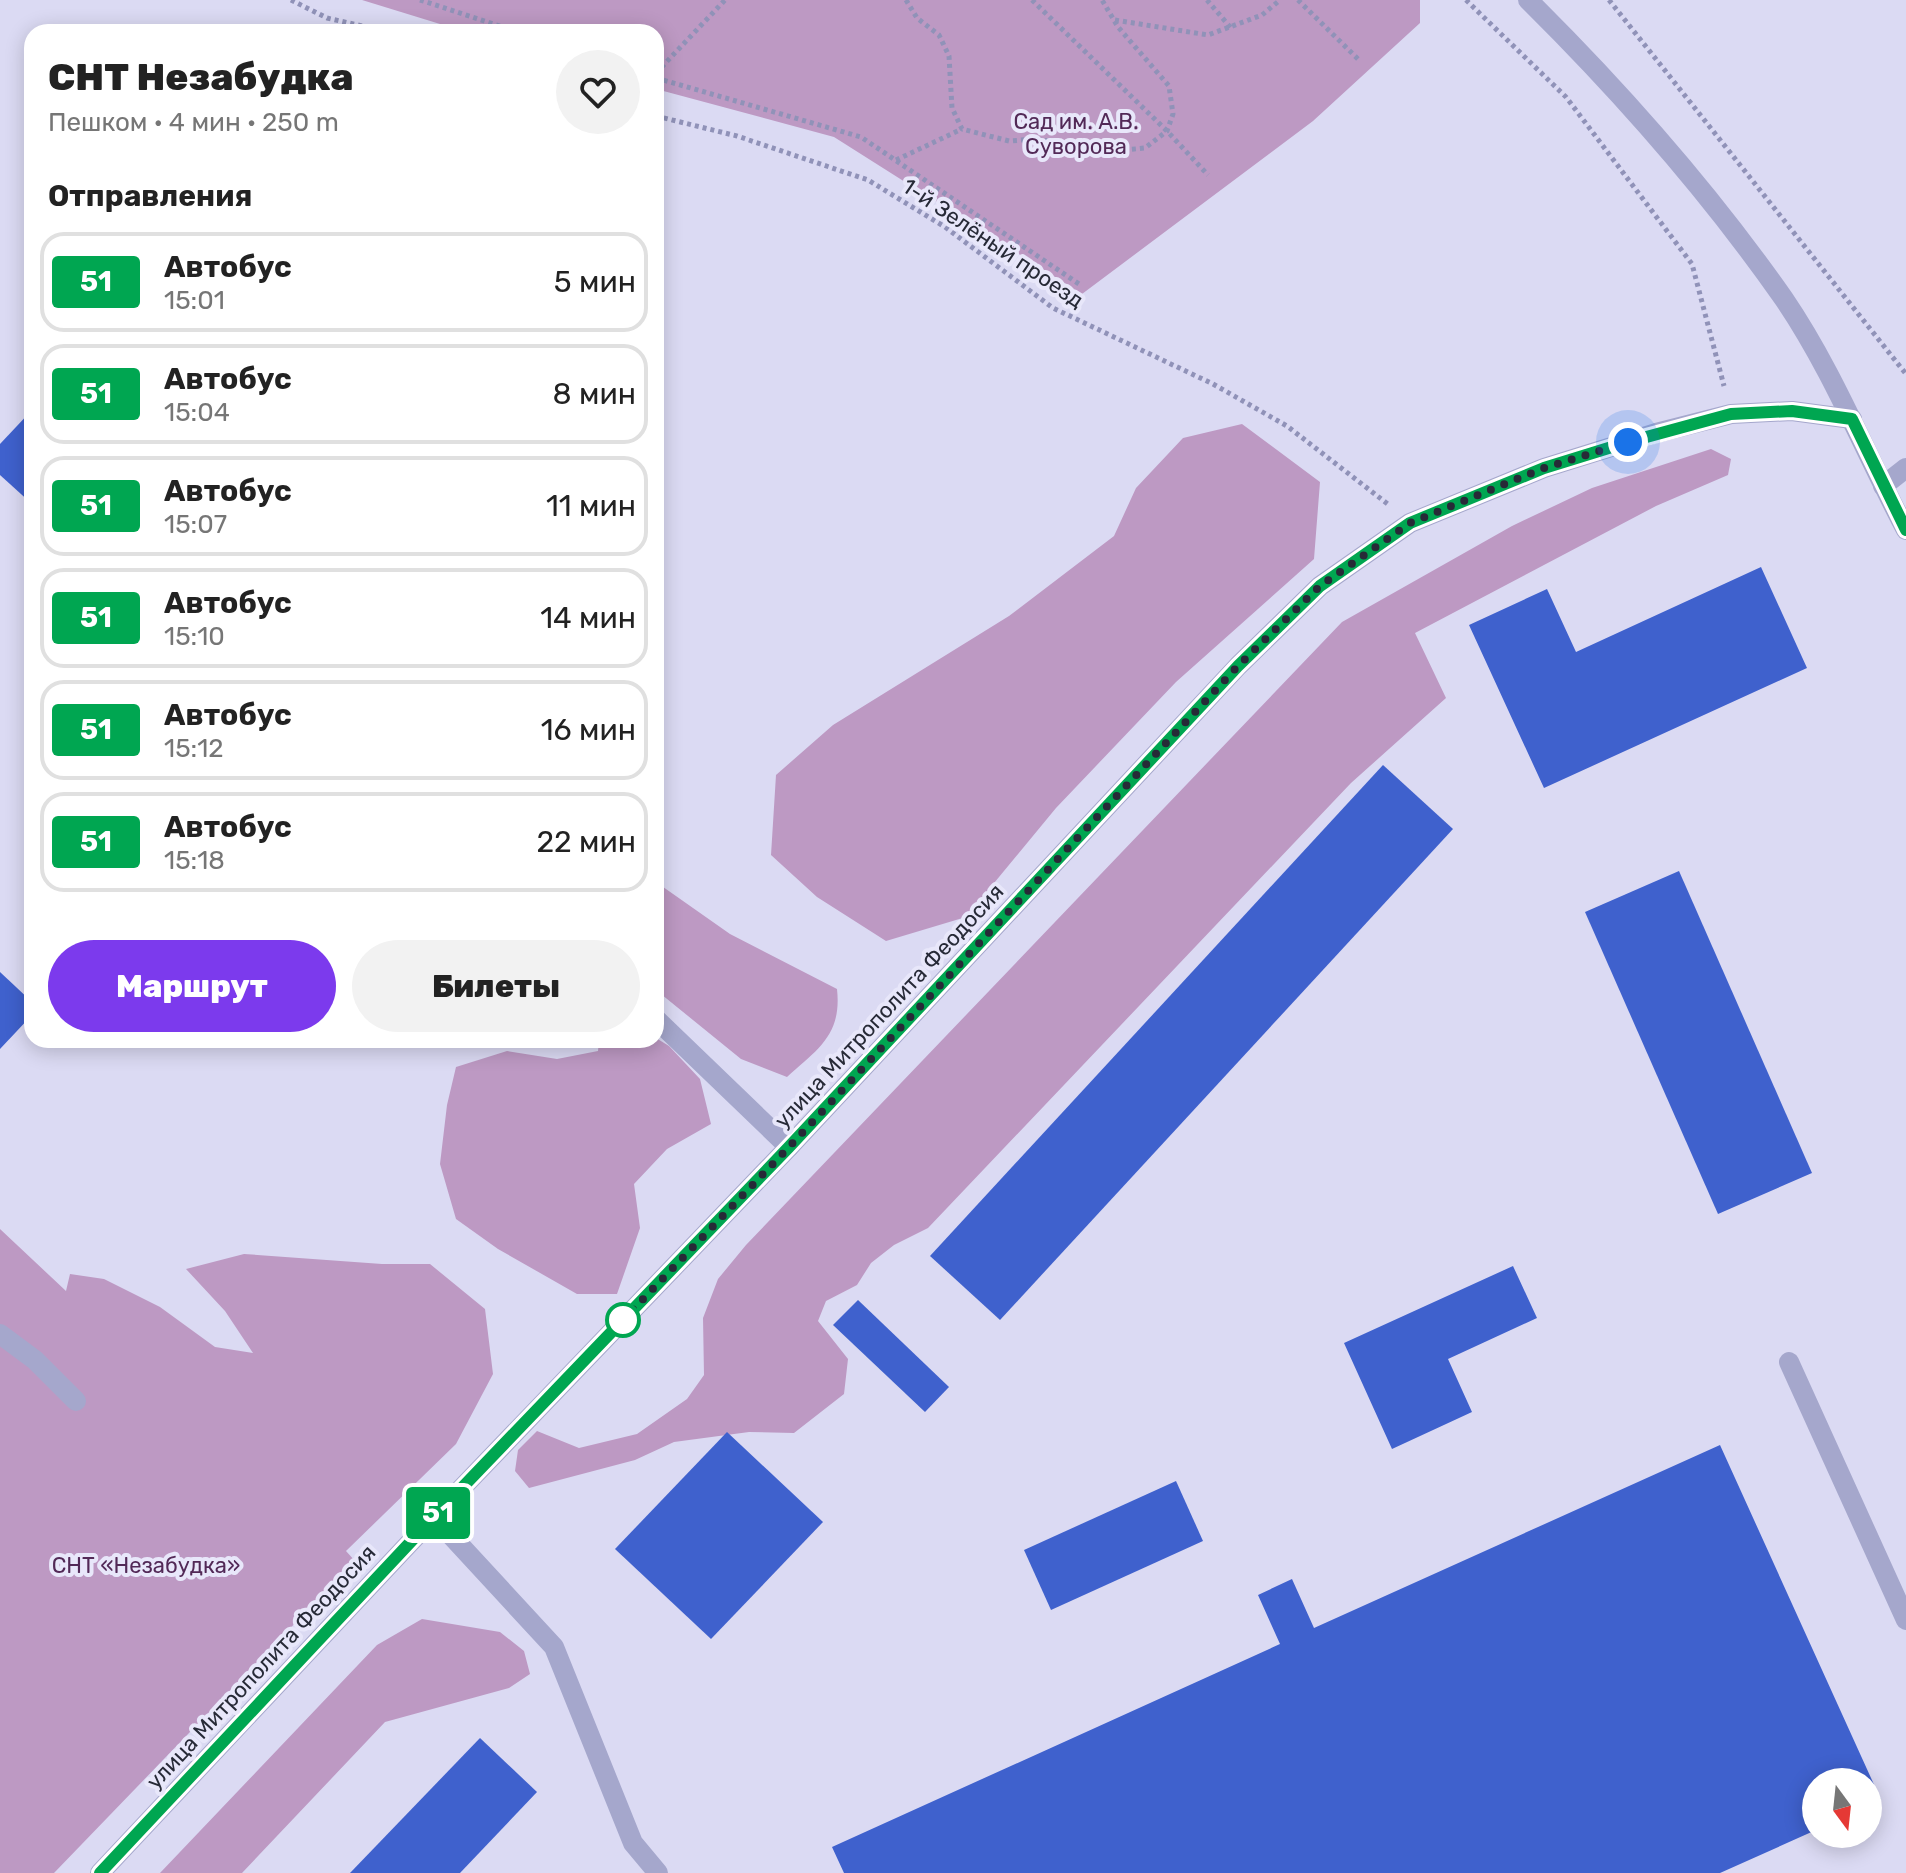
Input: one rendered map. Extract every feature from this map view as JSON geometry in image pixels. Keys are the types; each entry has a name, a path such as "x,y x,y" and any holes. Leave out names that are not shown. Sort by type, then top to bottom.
{"street":[{"path":"1528,0 1571,43 1689,175 1785,301 1852,419 1906,530"},
{"name":"улица Митрополита Феодосия","path":"100,1873 434,1517 789,1147 1238,666 1320,586 1410,523 1544,468 1656,433 1731,414 1792,411 1852,419"},
{"path":"1883,486 1906,468"},
{"path":"664,1027 789,1147"},
{"path":"0,1334 35,1360 76,1401"},
{"path":"1789,1362 1906,1620"},
{"path":"434,1517 554,1647 633,1843 658,1873"}],"path":[{"path":"291,0 327,18 354,24"},
{"path":"420,0 494,24"},
{"path":"664,66 725,0"},
{"path":"906,0 917,18 939,35 949,56 952,108 962,129"},
{"path":"1032,0 1208,175"},
{"path":"896,160 962,129 1009,141 1036,139 1114,151 1145,148 1167,131 1173,114 1169,86 1114,20 1102,0"},
{"path":"1207,0 1231,28"},
{"path":"1114,20 1208,35 1262,15 1280,0"},
{"path":"1298,0 1360,61"},
{"path":"1466,0 1566,97 1692,264 1731,414"},
{"path":"1609,0 1906,374"},
{"path":"664,77 861,137 1082,286"},
{"name":"1-й Зелёный проезд","path":"664,118 737,136 868,180 945,227 1053,308 1213,384 1287,426 1329,456 1410,523"}],"green space":[{"name":"Сад им. А.В. Суворова","path":"362,0 1420,0 1420,23 1313,121 1082,294 834,137 664,91 664,24 440,24"},
{"path":"1242,424 1320,482 1314,559 1176,682 1056,808 966,917 886,941 817,897 771,855 776,775 833,725 1009,616 1114,536 1136,488 1183,438"},
{"path":"1711,449 1731,459 1728,475 1656,506 1415,633 1446,698 1351,783 928,1228 894,1245 871,1263 857,1285 826,1301 818,1321 848,1359 844,1394 794,1433 749,1432 674,1442 635,1460 529,1488 515,1471 518,1450 537,1431 579,1448 637,1434 687,1399 704,1375 703,1318 718,1279 746,1245 1342,622 1512,526 1592,488"},
{"path":"664,888 730,934 837,989 838,1005 832,1030 818,1049 787,1077 741,1059 664,996"},
{"path":"664,1043 669,1046 700,1079 711,1124 667,1149 634,1184 640,1228 617,1294 577,1294 498,1249 456,1219 440,1164 447,1105 456,1067 507,1051 557,1059 598,1051 598,1048 664,1048"},
{"name":"СНТ «Незабудка»","path":"0,1229 66,1291 70,1274 104,1279 160,1307 215,1347 253,1353 225,1311 186,1269 244,1254 382,1264 430,1264 485,1309 493,1374 456,1444 346,1551 355,1561 54,1873 0,1873"},
{"path":"422,1619 500,1632 524,1651 530,1674 509,1688 385,1722 242,1873 160,1873 377,1645"}],"building":[{"path":"24,418 24,497 0,475 0,444"},
{"path":"1761,567 1807,668 1544,788 1469,625 1547,589 1576,652"},
{"path":"1383,765 1453,829 1000,1320 930,1256"},
{"path":"1679,871 1812,1173 1718,1214 1585,912"},
{"path":"0,972 24,994 24,1024 0,1049"},
{"path":"1513,1266 1537,1318 1448,1359 1472,1412 1392,1449 1344,1343"},
{"path":"858,1300 949,1387 925,1412 833,1325"},
{"path":"727,1432 823,1522 711,1639 615,1549"},
{"path":"1720,1445 1866,1768 1802,1768 1802,1836 1720,1873 844,1873 832,1847 1280,1644 1258,1595 1292,1579 1314,1628"},
{"path":"1176,1481 1203,1541 1051,1610 1024,1550"},
{"path":"480,1738 537,1792 460,1873 350,1873"}],"bus line":[{"name":"51","path":"100,1873 434,1517 789,1147 1238,666 1320,586 1410,523 1443,508 1544,468 1656,433 1731,414 1792,411 1852,419 1906,530"}],"route":[{"path":"623,1320 789,1147 1238,666 1320,586 1410,523 1544,468 1628,442"}]}
